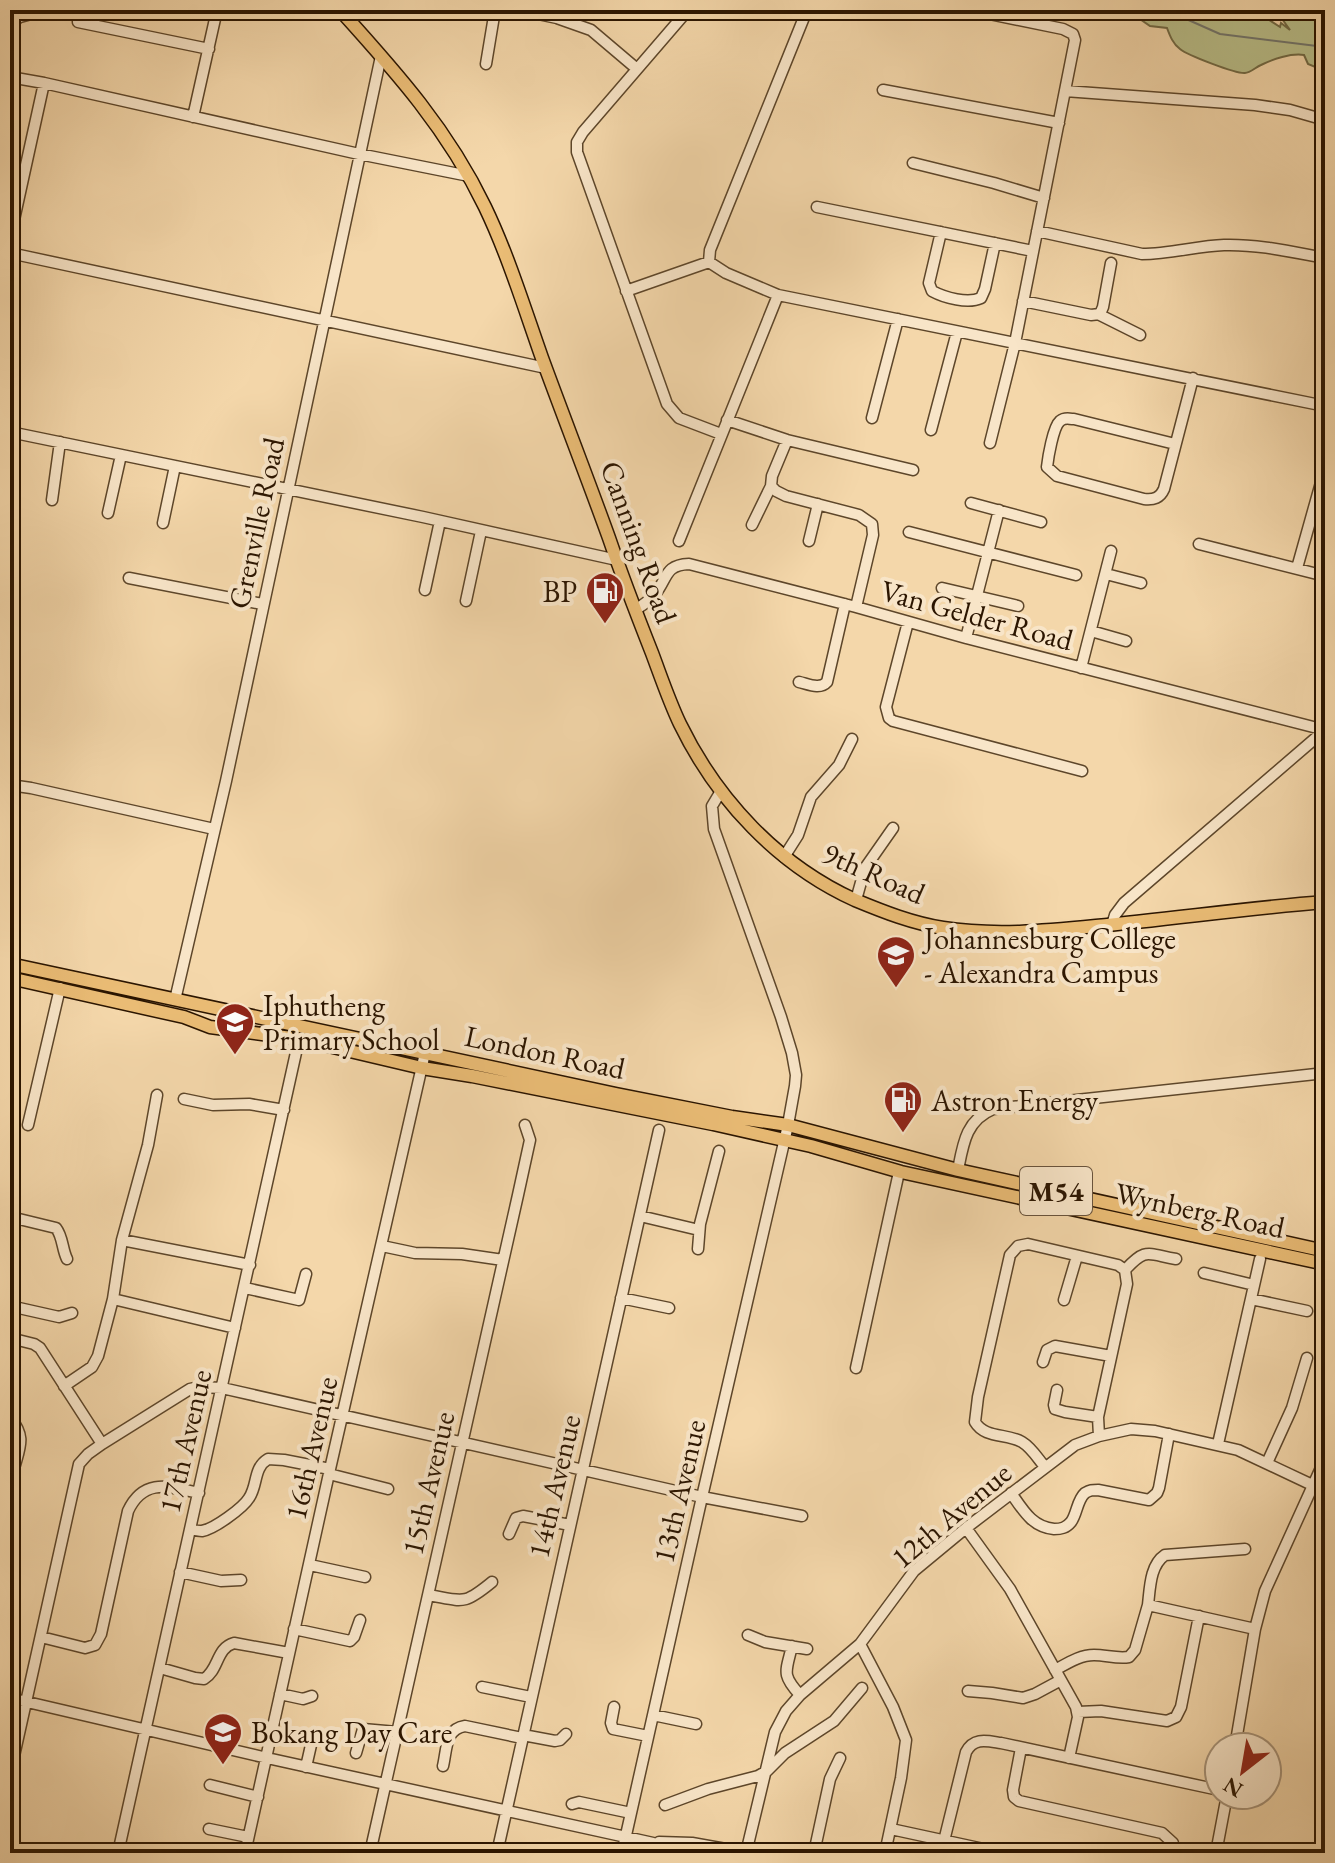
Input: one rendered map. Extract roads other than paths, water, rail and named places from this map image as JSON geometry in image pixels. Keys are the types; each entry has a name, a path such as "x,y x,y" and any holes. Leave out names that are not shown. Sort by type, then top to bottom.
{"main road":[{"name":"Canning Road","path":"340,10 428,112 469,176 495,228 675,713 699,761 721,791"},
{"name":"9th Road","path":"721,791 759,835 802,871 878,910 918,923 987,933 1031,932 1325,902"},
{"name":"London Road","path":"10,964 723,1116 788,1125"},
{"name":"London Road","path":"10,978 184,1017 210,1027 299,1039 422,1068 784,1140"},
{"name":"Wynberg Road","path":"788,1125 958,1170 1325,1251"},
{"name":"Wynberg Road","path":"784,1140 899,1172 1325,1264"}],"street":[{"path":"193,117 217,10"},
{"path":"486,64 495,10"},
{"path":"519,10 558,14 591,30 637,69"},
{"path":"688,10 583,132 576,147 670,410 687,422 721,434"},
{"path":"709,262 710,250 807,10"},
{"path":"970,10 1063,29 1075,37 1015,343 990,443"},
{"path":"10,23 31,14"},
{"path":"78,22 209,49"},
{"name":"Grenville Road","path":"175,1000 381,56"},
{"path":"10,77 469,176"},
{"path":"10,238 44,83"},
{"path":"883,90 1059,123"},
{"path":"1065,91 1255,105 1290,110 1325,120"},
{"path":"913,163 1044,198"},
{"path":"817,207 1033,251"},
{"path":"1037,231 1142,254 1236,245 1325,258"},
{"path":"941,232 929,283 932,291 939,295 974,301 981,298 995,243"},
{"path":"10,253 546,368"},
{"path":"626,291 709,262"},
{"path":"709,262 726,273 778,295 1325,406"},
{"path":"1098,314 1103,307 1111,263"},
{"path":"679,541 778,295"},
{"path":"1023,301 1098,314 1140,335"},
{"path":"872,418 898,319"},
{"path":"931,430 957,332"},
{"path":"1175,444 1064,419 1055,431 1047,467 1057,476 1150,500 1159,497 1164,489 1193,378"},
{"path":"727,420 787,440 913,470"},
{"path":"10,432 617,560"},
{"path":"752,525 771,486 787,440"},
{"path":"52,500 60,442"},
{"path":"108,513 121,455"},
{"path":"163,523 175,466"},
{"path":"1297,568 1324,472"},
{"path":"771,486 781,494 863,517 872,524 873,535 827,682 819,686 799,682"},
{"path":"971,503 1041,522"},
{"path":"809,541 818,504"},
{"path":"966,638 999,510"},
{"path":"425,590 440,521"},
{"path":"466,601 481,531"},
{"path":"909,532 1076,575"},
{"path":"1199,544 1325,576"},
{"path":"1081,668 1111,551"},
{"name":"Van Gelder Road","path":"635,610 655,595 671,568 685,564 1325,730"},
{"path":"1106,574 1141,583"},
{"path":"129,578 262,604"},
{"path":"942,588 1018,606"},
{"path":"908,622 886,707 889,718 1082,771"},
{"path":"1091,631 1126,641"},
{"path":"1112,925 1124,903 1325,730"},
{"path":"784,857 798,835 811,797 839,765 852,739"},
{"path":"10,785 214,829"},
{"path":"721,791 712,806 714,829 792,1053 796,1075 788,1125"},
{"path":"856,900 865,868 893,828"},
{"path":"28,1125 60,988"},
{"name":"17th Avenue","path":"118,1853 299,1039"},
{"name":"16th Avenue","path":"245,1853 425,1053"},
{"path":"958,1170 970,1126 993,1109 1325,1073"},
{"path":"64,1386 94,1364 113,1299 122,1240 148,1145 157,1095"},
{"path":"184,1099 213,1105 249,1104 284,1110"},
{"name":"15th Avenue","path":"370,1853 530,1140 525,1125"},
{"name":"13th Avenue","path":"622,1853 788,1125"},
{"name":"14th Avenue","path":"497,1853 659,1130"},
{"path":"698,1249 699,1230 719,1151"},
{"path":"856,1368 899,1172"},
{"path":"640,1216 699,1230"},
{"path":"10,1221 19,1219 56,1228 67,1259"},
{"path":"122,1240 250,1265"},
{"path":"1045,1467 1022,1442 987,1433 979,1429 975,1422 1010,1255 1023,1244 1118,1265 1125,1270 1127,1284 1098,1417 1099,1436"},
{"path":"382,1246 415,1253 462,1254 503,1260"},
{"path":"1125,1270 1144,1254 1176,1259"},
{"path":"1064,1300 1077,1256"},
{"path":"1218,1444 1260,1259"},
{"path":"1204,1273 1254,1285"},
{"path":"245,1288 299,1300 306,1274"},
{"path":"621,1298 669,1308"},
{"path":"113,1299 235,1328"},
{"path":"1251,1299 1307,1311"},
{"path":"10,1306 59,1317 72,1313"},
{"path":"10,1338 40,1348 102,1444"},
{"path":"1043,1362 1047,1350 1055,1346 1111,1356"},
{"path":"1267,1463 1292,1408 1307,1358"},
{"path":"10,1774 78,1468 88,1454 102,1444 193,1388 222,1388 702,1497 802,1516"},
{"path":"1057,1390 1055,1409 1098,1417"},
{"path":"10,1417 19,1429 21,1439 15,1465"},
{"name":"12th Avenue","path":"747,1853 776,1728 782,1717 800,1695 860,1644 912,1574 966,1528 1075,1445 1099,1436 1135,1429 1169,1434 1238,1450 1325,1491"},
{"path":"1011,1493 1031,1520 1040,1526 1055,1529 1067,1526 1083,1496 1089,1491 1149,1500 1159,1488 1169,1434"},
{"path":"190,1529 208,1529 244,1504 251,1495 259,1466 268,1459 284,1460 388,1489"},
{"path":"1238,1731 1255,1629 1265,1591 1325,1459"},
{"path":"41,1637 85,1648 95,1645 101,1634 131,1504 145,1491 159,1486 199,1493"},
{"path":"509,1534 514,1521 523,1516 570,1525"},
{"path":"966,1528 1010,1589 1078,1712 1069,1758"},
{"path":"968,1691 1023,1698 1035,1694 1076,1658 1093,1655 1129,1657 1135,1650 1158,1559 1165,1555 1245,1549"},
{"path":"310,1565 365,1577"},
{"path":"180,1572 228,1582 241,1580"},
{"path":"428,1595 467,1600 492,1582"},
{"path":"1148,1605 1255,1629"},
{"path":"1078,1712 1101,1711 1167,1721 1176,1717 1181,1707 1199,1616"},
{"path":"294,1629 350,1641 360,1620"},
{"path":"748,1635 765,1642 807,1649"},
{"path":"160,1668 204,1679 212,1672 223,1649 234,1643 289,1653"},
{"path":"860,1644 893,1707 906,1740 885,1853"},
{"path":"792,1646 786,1674 800,1695"},
{"path":"482,1687 531,1697"},
{"path":"665,1805 767,1771 785,1753 834,1721 862,1688"},
{"path":"280,1694 303,1699 312,1696"},
{"path":"10,1698 694,1853"},
{"path":"614,1707 613,1729 648,1736"},
{"path":"653,1715 696,1724"},
{"path":"443,1766 451,1733 459,1727 557,1741 566,1734"},
{"path":"356,1753 363,1729 397,1732"},
{"path":"944,1841 968,1747 984,1740 1203,1787"},
{"path":"306,1767 311,1745"},
{"path":"1021,1748 1013,1790 1016,1799 1162,1833 1173,1843 1173,1853"},
{"path":"814,1853 830,1779 840,1758"},
{"path":"210,1785 258,1797"},
{"path":"572,1804 579,1802 631,1813"},
{"path":"1216,1853 1224,1811"},
{"path":"209,1829 248,1837"},
{"path":"891,1829 1002,1853"},
{"path":"653,1843 680,1842 747,1853"}],"waterway":[{"path":"1166,10 1220,34 1325,47"}],"place":[{"name":"BP","path":"605,625"},
{"name":"Johannesburg College - Alexandra Campus","path":"896,989"},
{"name":"Iphutheng Primary School","path":"235,1056"},
{"name":"Astron Energy","path":"903,1134"},
{"name":"Bokang Day Care","path":"223,1766"}]}
